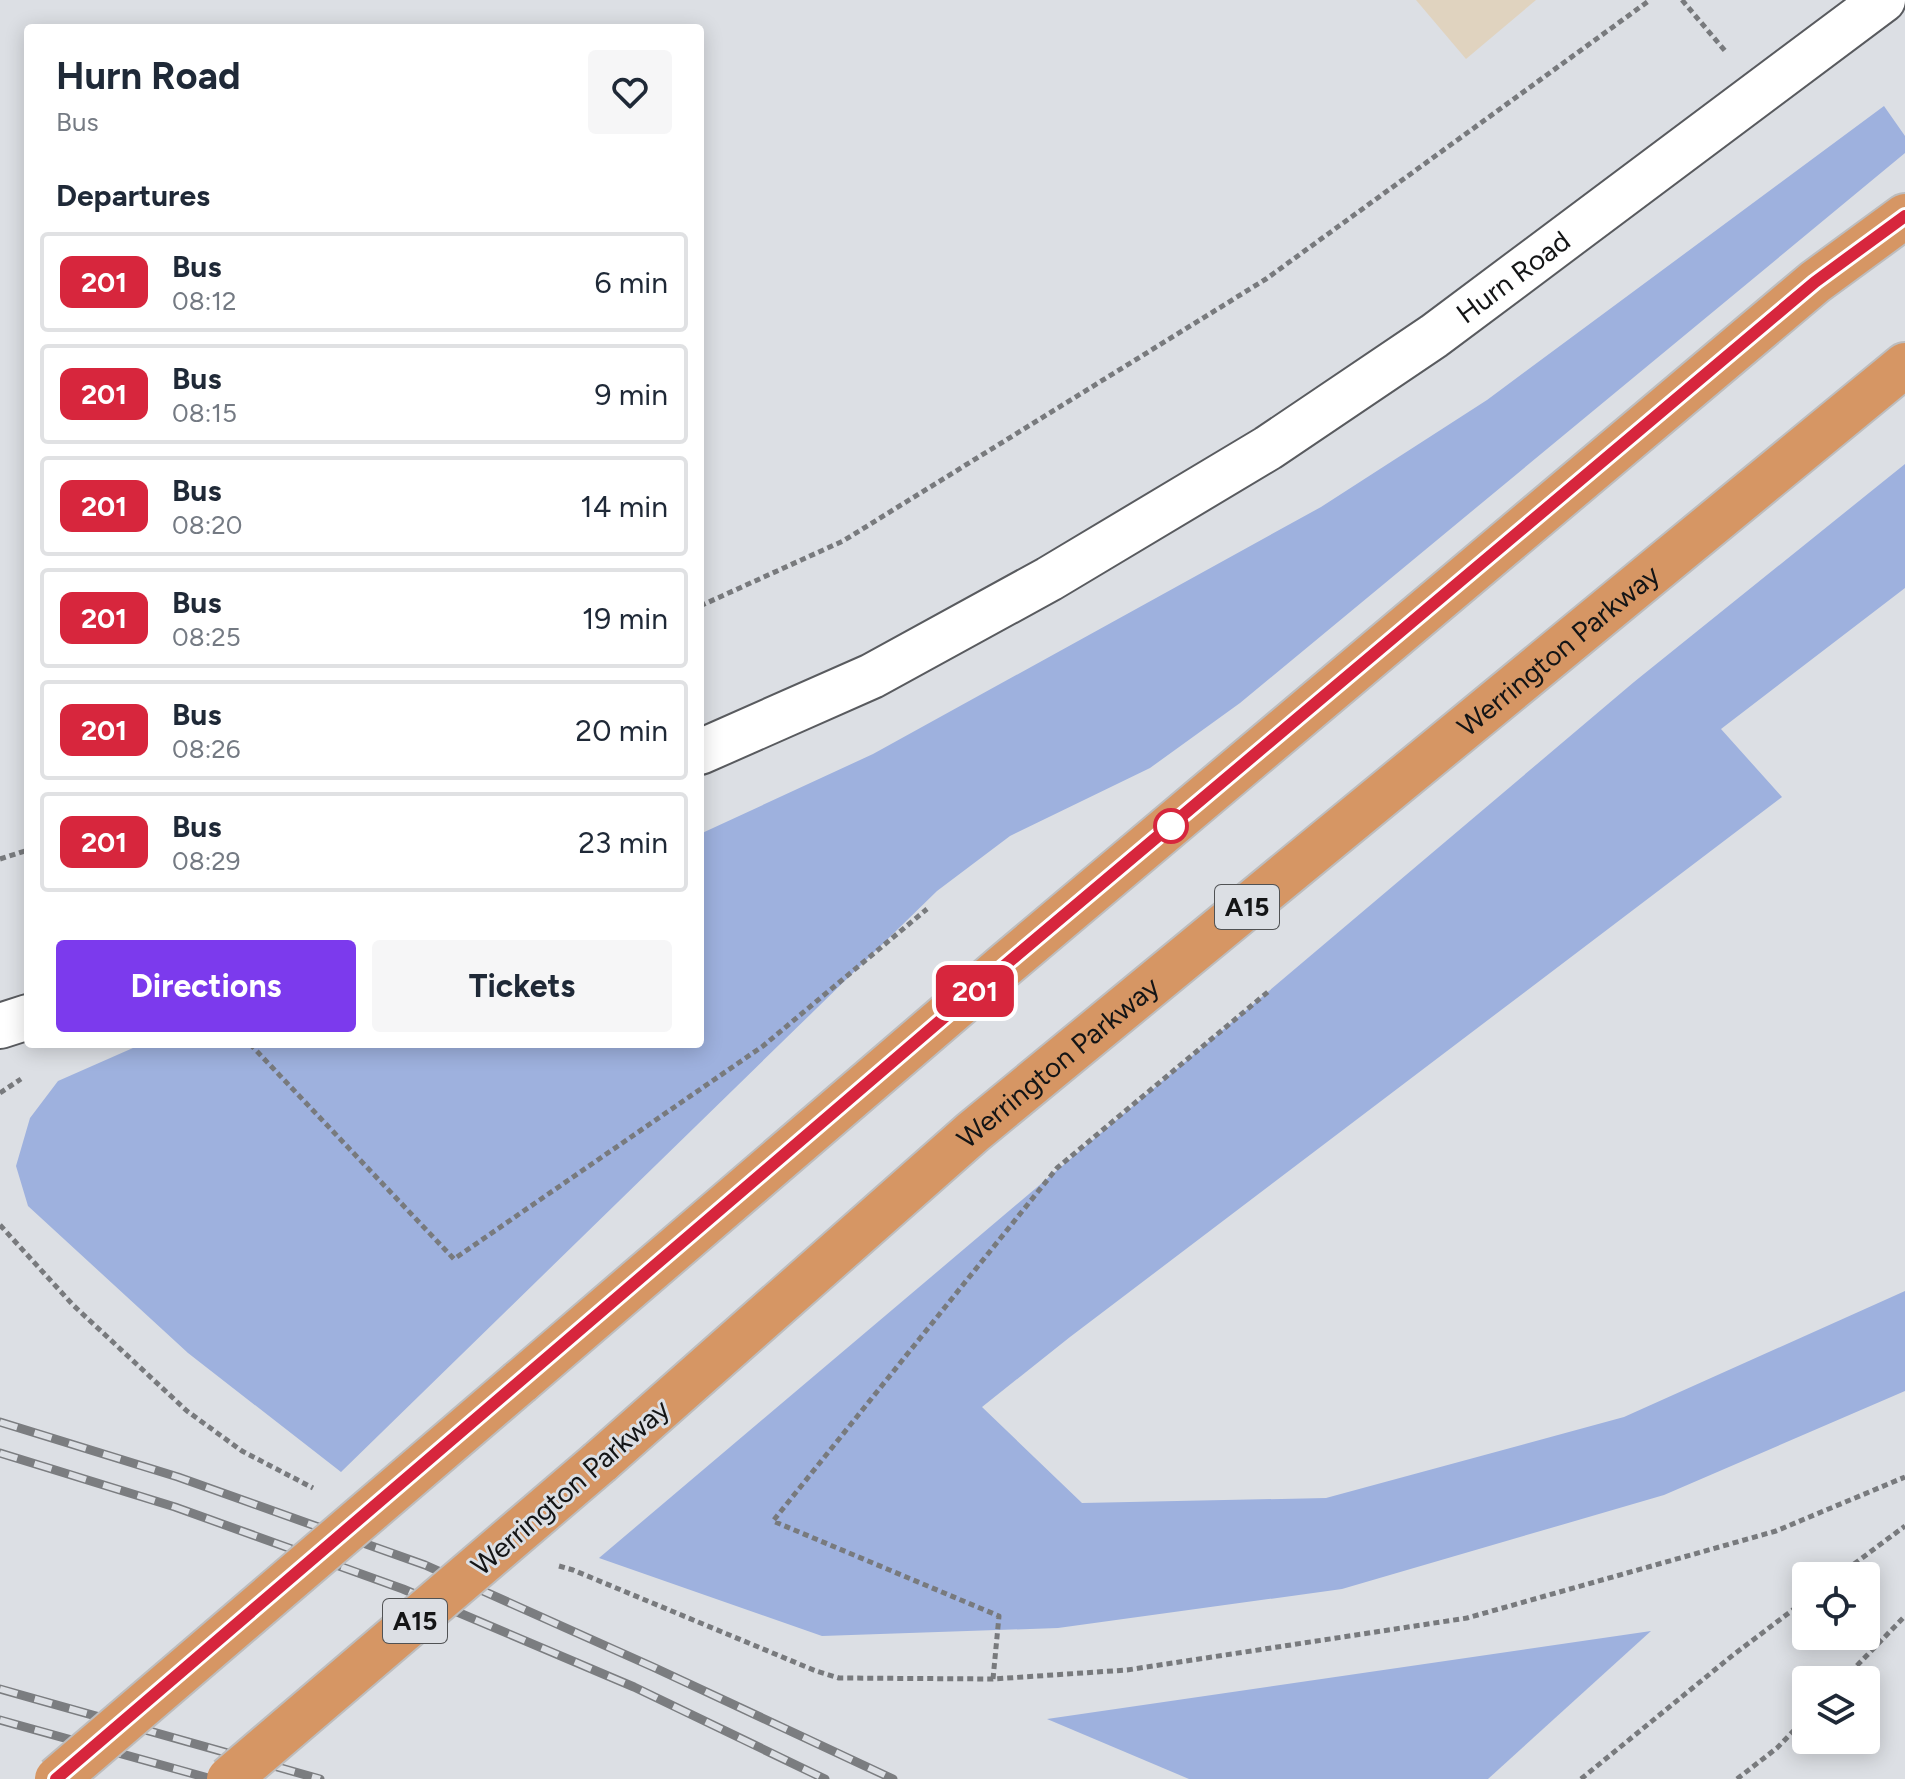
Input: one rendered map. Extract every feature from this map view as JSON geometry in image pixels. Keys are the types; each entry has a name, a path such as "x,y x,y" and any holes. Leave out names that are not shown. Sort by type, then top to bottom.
{"highway":[{"path":"57,1779 1016,956 1803,292 1905,216"},
{"name":"Werrington Parkway","path":"229,1779 600,1462 973,1132 1905,365"}],"street":[{"name":"Hurn Road","path":"704,750 872,676 1049,579 1268,448 1434,336 1883,0"},
{"path":"0,1026 24,1018"}],"path":[{"path":"704,604 843,541 1266,279 1650,0"},
{"path":"1682,0 1761,93"},
{"path":"0,859 24,851"},
{"path":"254,1048 454,1259 763,1046 927,909"},
{"path":"993,1679 999,1616 773,1521 1057,1168 1269,991"},
{"path":"0,1225 73,1305 187,1411 242,1451 290,1477"},
{"path":"573,1570 839,1678 993,1679 1127,1670 1467,1618 1776,1531 1905,1477"},
{"path":"1857,1562 1905,1526"},
{"path":"1581,1779 1792,1611"},
{"path":"1857,1666 1905,1616"},
{"path":"1737,1779 1792,1732"}],"shaded area":[{"path":"1416,0 1536,0 1466,59"},
{"path":"1884,106 1905,136 1905,153 1240,703 1150,768 1010,836 937,891 341,1472 188,1353 28,1206 16,1166 30,1118 58,1081 133,1048 704,1048 704,832 873,754 1321,507 1487,400"},
{"path":"1905,464 1905,588 1721,729 1782,797 982,1407 1082,1503 1326,1498 1624,1417 1905,1291 1905,1391 1664,1495 1342,1589 1058,1628 822,1636 599,1558 1634,682"},
{"path":"1651,1631 1488,1779 1189,1779 1047,1719"}],"railway":[{"path":"0,1422 178,1477 425,1565 893,1779"},
{"path":"0,1453 175,1507 403,1589 634,1687 825,1779"},
{"path":"0,1689 320,1779"},
{"path":"0,1720 212,1779"}],"bus line":[{"name":"201","path":"56,1779 1028,946 1815,282 1905,216"}]}
